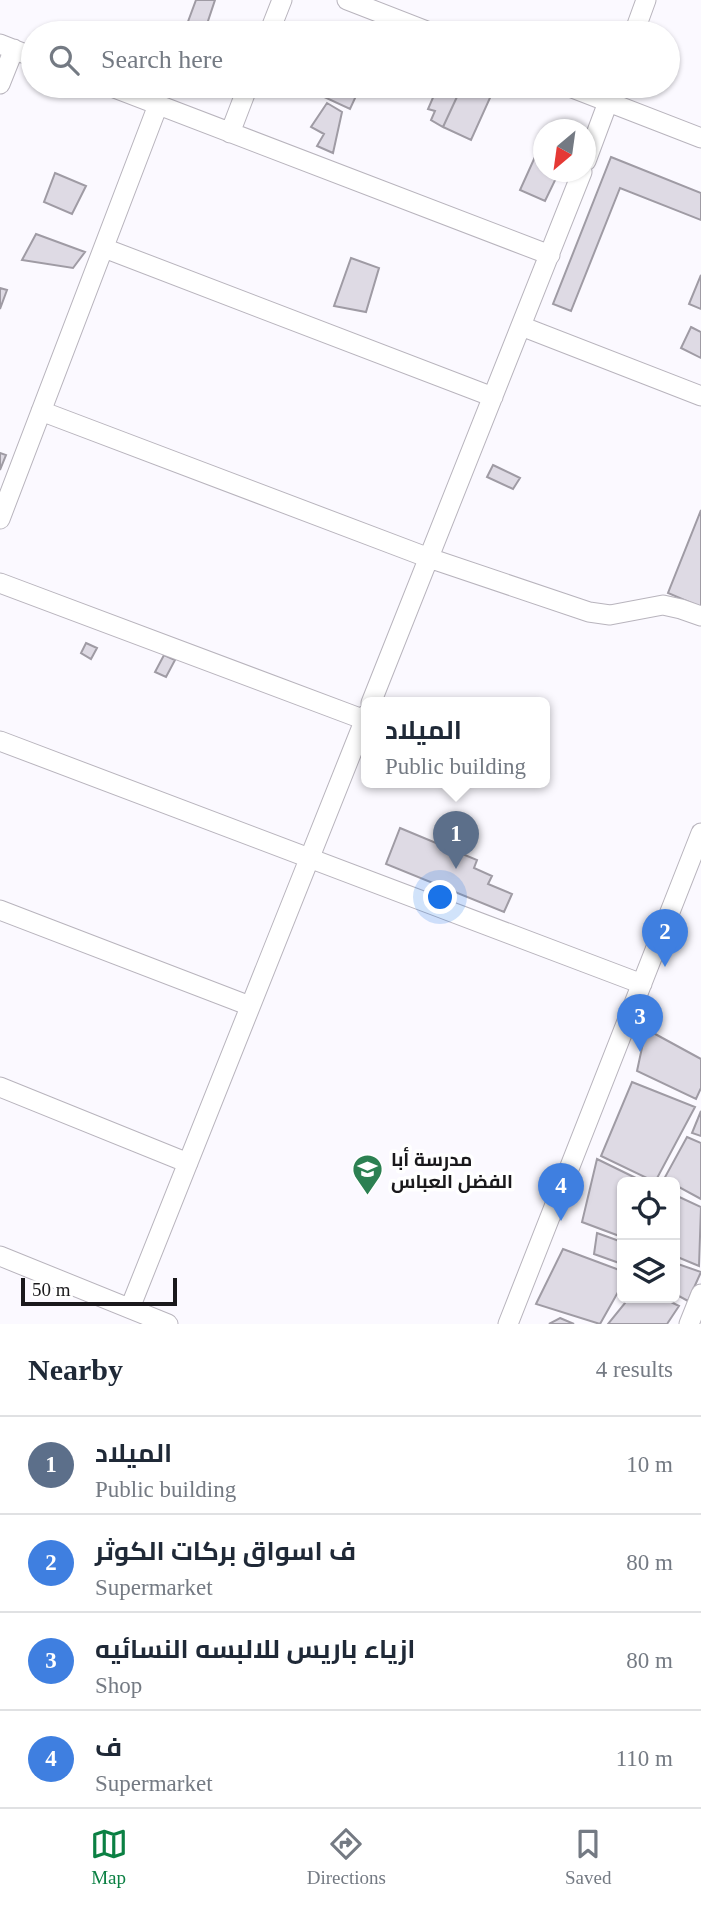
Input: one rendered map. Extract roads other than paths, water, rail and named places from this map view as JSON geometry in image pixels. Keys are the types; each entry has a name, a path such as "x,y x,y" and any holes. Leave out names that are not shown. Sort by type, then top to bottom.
{"street":[{"path":"274,21 282,0"},
{"path":"347,0 401,21"},
{"path":"638,21 646,0"},
{"path":"0,84 7,46"},
{"path":"140,98 550,256"},
{"path":"230,132 243,98"},
{"path":"596,134 610,98"},
{"path":"619,98 701,138"},
{"path":"0,519 158,105"},
{"path":"374,697 578,182"},
{"path":"104,248 493,397"},
{"path":"521,326 701,396"},
{"path":"41,411 429,558 589,612 610,615 663,605 701,616"},
{"path":"0,583 361,710"},
{"path":"130,1308 361,729"},
{"path":"0,741 642,984"},
{"path":"508,1324 642,984 697,855 701,833"},
{"path":"0,910 250,1006"},
{"path":"0,1087 188,1163"},
{"path":"0,1256 168,1324"},
{"path":"689,1324 701,1294"}],"place":[{"name":"الميلاد","path":"456,869"},
{"name":"ف اسواق بركات الكوثر","path":"665,967"},
{"name":"ازياء باريس للالبسه النسائيه","path":"640,1052"},
{"name":"مدرسة أبا الفضل العباس","path":"368,1197"},
{"name":"ف","path":"561,1221"}]}
